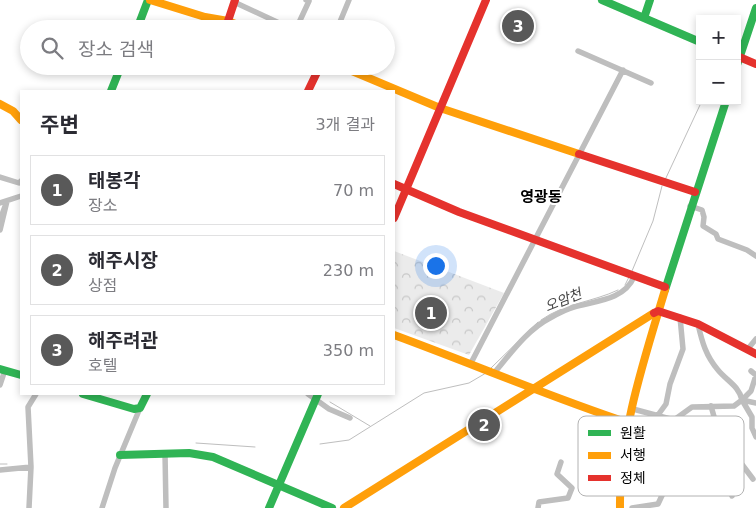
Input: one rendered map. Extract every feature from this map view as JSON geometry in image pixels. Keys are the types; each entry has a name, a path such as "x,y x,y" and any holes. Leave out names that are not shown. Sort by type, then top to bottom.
{"main road":[{"path":"141,20 149,0 205,17 222,20"},
{"path":"395,216 486,0"},
{"path":"602,0 696,40"},
{"path":"644,18 650,0"},
{"path":"228,20 234,1"},
{"path":"741,50 756,8"},
{"path":"741,60 756,64"},
{"path":"111,90 117,75"},
{"path":"308,90 316,75"},
{"path":"364,76 440,108 695,192"},
{"path":"0,104 20,119"},
{"path":"632,416 664,287 725,105"},
{"path":"395,184 534,240 664,287"},
{"path":"344,508 658,311 698,324 756,354"},
{"path":"395,335 485,368 569,403 609,416"},
{"path":"3,369 20,375"},
{"path":"87,395 134,410 140,408 146,395"},
{"path":"269,508 317,396"},
{"path":"120,456 189,453 213,457 332,508"}],"street":[{"path":"300,20 309,1 306,0"},
{"path":"341,20 349,0"},
{"path":"234,1 273,20"},
{"path":"578,51 651,83"},
{"path":"471,363 623,70"},
{"path":"0,177 20,182"},
{"path":"0,203 20,196"},
{"path":"0,220 7,201"},
{"path":"0,230 7,201"},
{"path":"690,206 704,213 703,226 716,234 718,239 747,250 756,256"},
{"path":"494,372 522,340 548,319 572,307 605,300 624,290 631,276"},
{"path":"658,415 666,404 670,384 683,349 680,317"},
{"path":"698,324 703,349 718,370 740,391 742,400 752,417 752,428 756,436"},
{"path":"747,350 756,339"},
{"path":"0,385 3,369"},
{"path":"680,416 692,407 734,406 751,391 756,375 751,371"},
{"path":"29,508 31,467 28,407 35,395"},
{"path":"317,396 329,409 350,418"},
{"path":"742,400 756,403"},
{"path":"711,406 714,416"},
{"path":"102,508 120,456 140,408"},
{"path":"633,409 661,416"},
{"path":"165,453 166,508"},
{"path":"538,508 539,502 568,498 572,488 557,474 561,462"},
{"path":"0,470 31,467"},
{"path":"744,467 753,479"},
{"path":"632,508 658,504 662,496"}],"green space":[{"path":"395,251 504,293 469,355 395,328"}],"waterway":[{"name":"오암천","path":"665,180 700,105"},
{"name":"오암천","path":"632,271 653,221 662,186"},
{"name":"오암천","path":"625,285 629,277"},
{"name":"오암천","path":"541,320 569,306 618,290"},
{"name":"오암천","path":"491,368 538,322"},
{"name":"오암천","path":"320,444 349,440 424,393 469,383 486,373"},
{"path":"330,402 370,426"},
{"path":"196,443 255,447"},
{"path":"0,464 7,464"}],"traffic: fast":[{"path":"140,20 148,0"},
{"path":"602,0 696,40"},
{"path":"644,18 650,0"},
{"path":"739,60 756,8"},
{"path":"111,90 117,75"},
{"path":"665,290 725,105"},
{"path":"0,369 20,375"},
{"path":"86,395 134,409 140,408 146,395"},
{"path":"269,508 318,395"},
{"path":"120,455 189,453 213,457 332,508"}],"traffic: slow":[{"path":"150,0 205,17 222,20"},
{"path":"361,75 440,108 579,154"},
{"path":"0,104 13,111 20,119"},
{"path":"630,416 641,370 665,290"},
{"path":"344,508 654,313"},
{"path":"395,335 609,416"},
{"path":"620,496 620,508"}],"traffic: jam":[{"path":"228,20 235,0"},
{"path":"395,216 486,0"},
{"path":"741,58 756,64"},
{"path":"308,90 316,75"},
{"path":"579,154 695,192"},
{"path":"395,184 459,212 665,287"},
{"path":"654,313 658,311 698,324 756,354"}],"place":[{"name":"해주려관","path":"518,26"},
{"name":"태봉각","path":"431,313"},
{"name":"해주시장","path":"484,425"}],"district":[{"name":"영광동","path":"541,197"}]}
